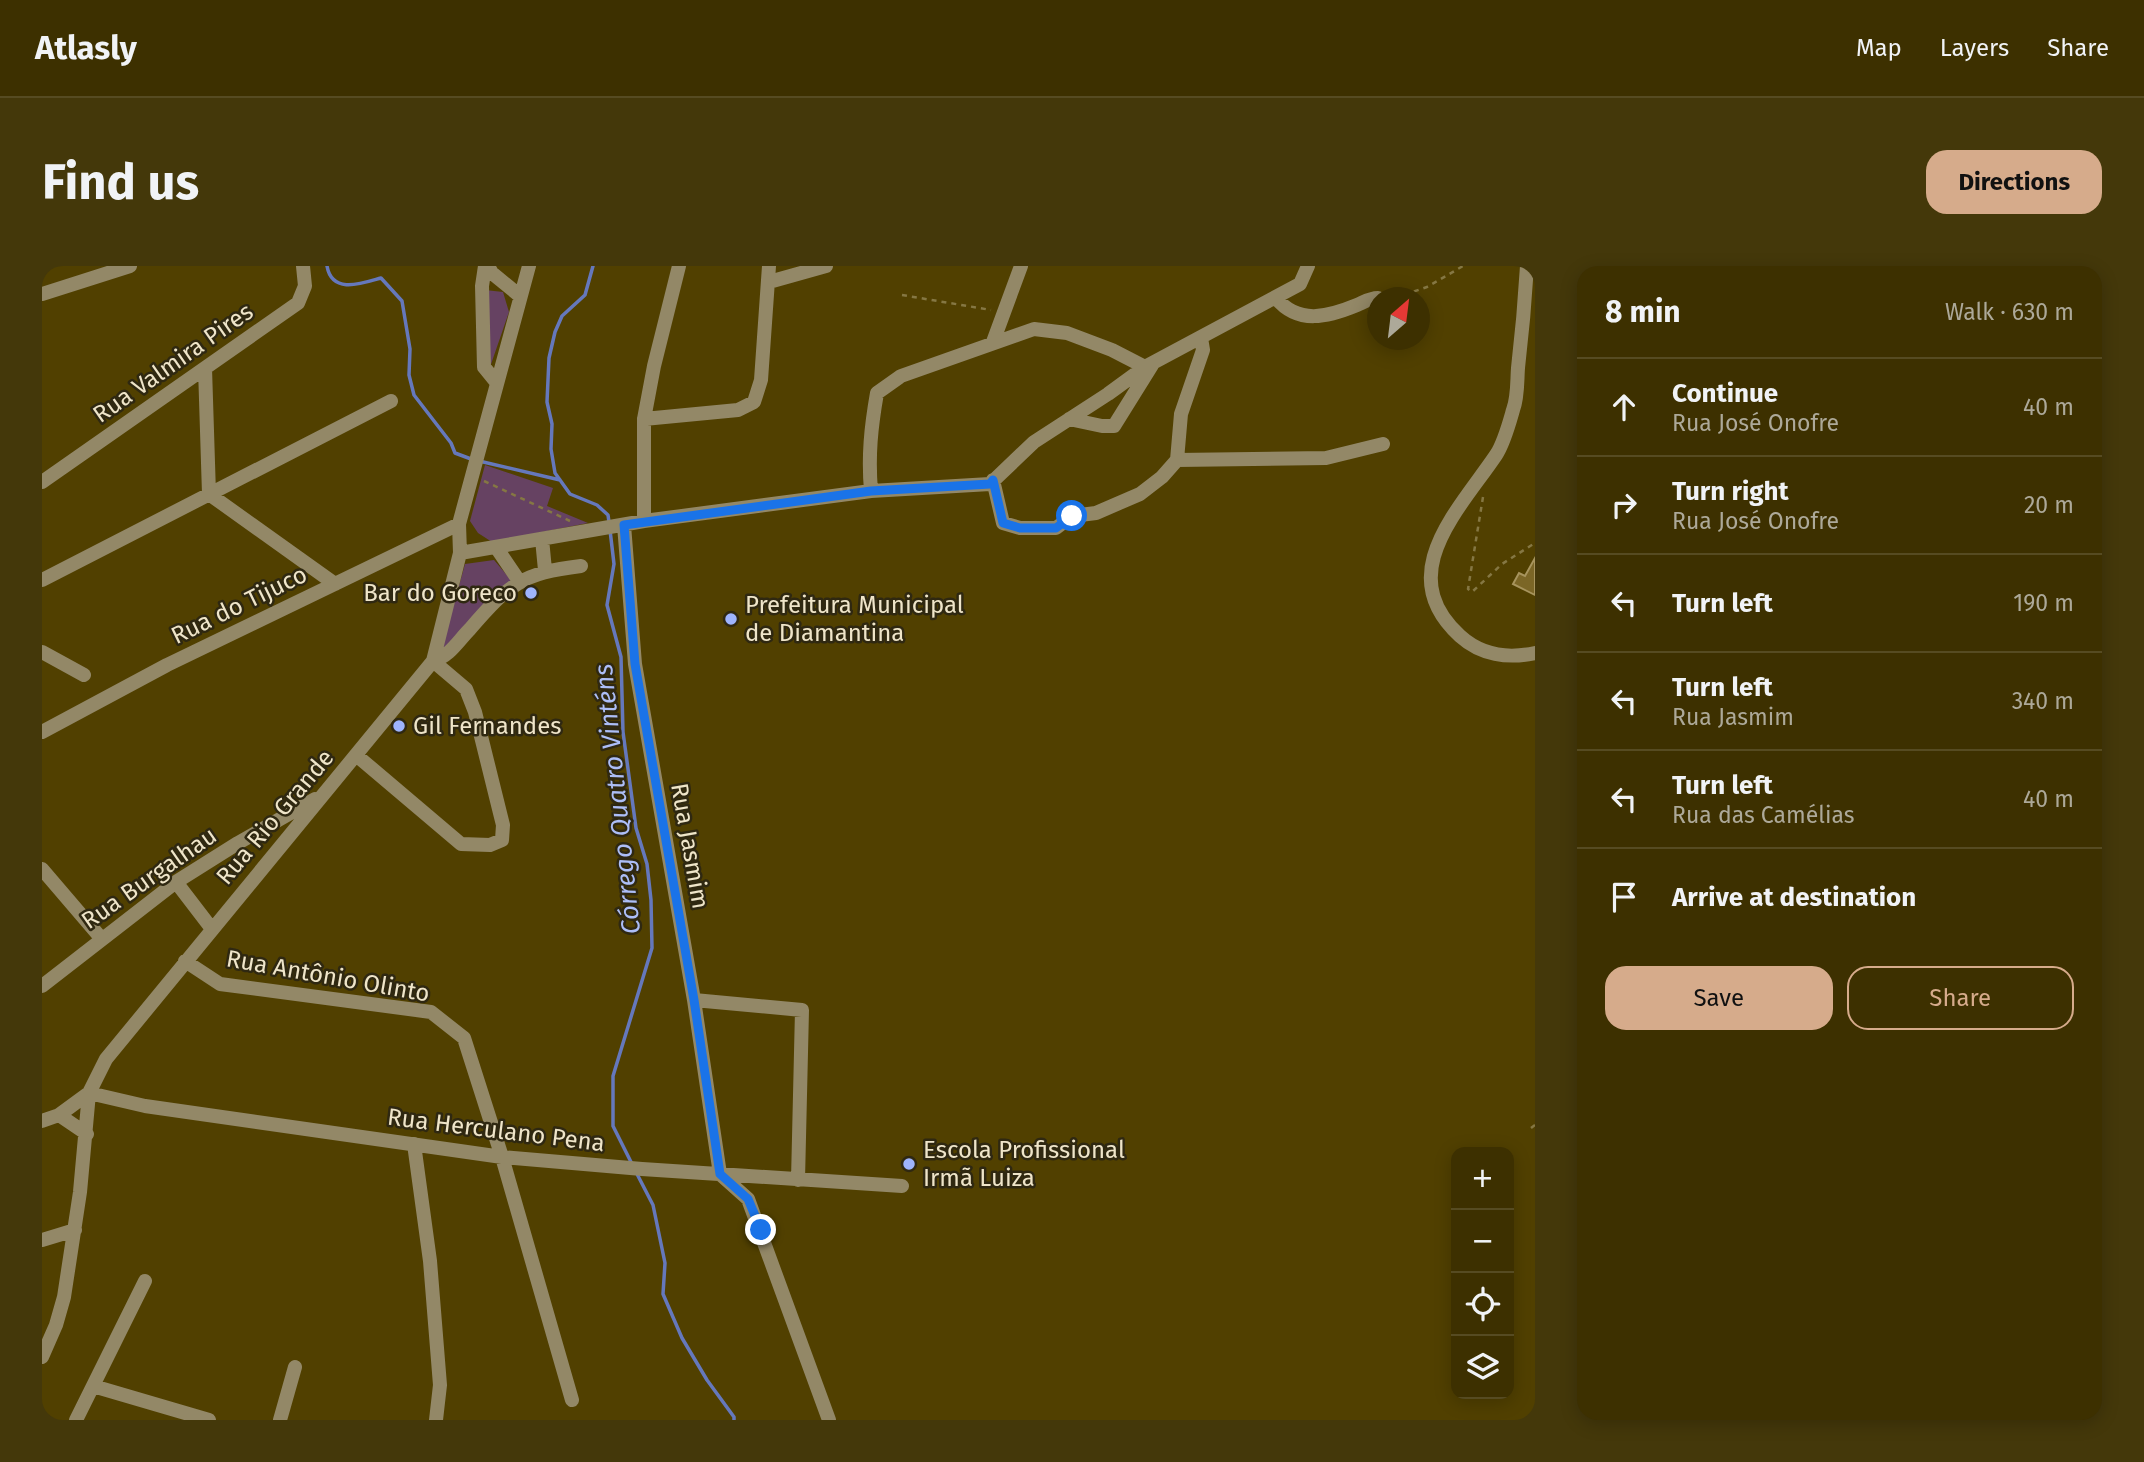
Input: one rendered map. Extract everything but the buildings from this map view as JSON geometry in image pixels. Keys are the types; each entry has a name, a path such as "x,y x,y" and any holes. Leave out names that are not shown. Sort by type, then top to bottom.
{"street":[{"path":"42,294 130,266"},
{"name":"Rua Valmira Pires","path":"42,482 298,303 305,286 303,266"},
{"path":"486,266 520,296"},
{"path":"486,266 482,286 484,367 497,383"},
{"name":"Rua Rio Grande","path":"89,1093 106,1059 433,661 460,553 459,524 528,266"},
{"path":"644,521 644,419 679,266"},
{"path":"644,419 738,410 754,402 761,380 769,266"},
{"path":"769,282 826,266"},
{"path":"993,342 1021,266"},
{"path":"460,553 644,521 871,491 990,484 1034,442 1149,365 1300,284 1308,266"},
{"path":"1527,266 1515,407 1498,453 1444,529 1430,572 1430,586 1441,614 1452,629 1477,649 1509,656 1535,653"},
{"path":"1276,298 1288,309 1313,318 1367,301"},
{"path":"871,491 869,450 877,393 901,376 1034,328 1067,333 1149,365"},
{"path":"993,480 1003,523 1020,528 1056,528 1072,516 1096,513 1140,494 1162,477 1177,460 1181,414 1203,350 1201,338"},
{"path":"1069,419 1114,426 1149,365"},
{"path":"205,368 209,494"},
{"path":"42,580 391,401"},
{"path":"1177,460 1326,458 1384,444"},
{"path":"209,494 335,584"},
{"name":"Rua do Tijuco","path":"42,732 167,665 459,524"},
{"name":"Rua Jasmim","path":"621,526 635,664 694,1000 720,1174"},
{"path":"542,539 545,570"},
{"path":"496,547 519,581"},
{"path":"433,661 445,658 485,612 519,581 545,570 581,566"},
{"path":"42,652 84,674"},
{"path":"356,755 461,844 489,845 502,840 503,825 467,689 433,661"},
{"name":"Rua Burgalhau","path":"42,985 176,883 237,843 323,795"},
{"path":"42,869 101,938"},
{"path":"176,883 212,929"},
{"name":"Rua Antônio Olinto","path":"185,961 220,984 431,1012 464,1038 502,1157 572,1400"},
{"path":"694,1000 802,1010 798,1180"},
{"path":"42,1121 59,1115 89,1093"},
{"path":"42,1357 49,1324 64,1297 87,1134 89,1093"},
{"name":"Rua Herculano Pena","path":"89,1093 145,1106 502,1157 902,1186"},
{"path":"59,1115 87,1134"},
{"path":"414,1144 430,1261 438,1357 440,1385 436,1420"},
{"path":"720,1174 748,1199 829,1420"},
{"path":"42,1240 75,1230"},
{"path":"76,1420 145,1281"},
{"path":"280,1420 295,1367"},
{"path":"93,1385 209,1420"}],"path":[{"path":"1429,287 1463,266"},
{"path":"902,295 1004,312"},
{"path":"475,466 596,530"},
{"path":"1479,525 1468,589 1472,592 1502,564 1535,543"}],"shaded area":[{"path":"485,290 503,292 509,312 489,370"},
{"path":"485,465 553,488 547,506 588,523 492,542 478,533 470,521"},
{"path":"494,560 511,580 447,652 442,647 465,564"}],"waterway":[{"path":"327,266 330,275 342,284 357,284 381,278 402,301 410,349 409,375 414,395 451,443 455,453 471,459"},
{"name":"Córrego Quatro Vinténs","path":"593,266 585,295 562,316 555,332 549,358 547,402 552,424 551,449 555,473 570,494 597,505 608,515 609,522"},
{"path":"479,461 560,480"},
{"name":"Córrego Quatro Vinténs","path":"610,530 614,564 607,605 621,657 623,732 636,828 647,864 651,900 652,948 613,1076 613,1126 632,1164"},
{"name":"Córrego Quatro Vinténs","path":"637,1174 653,1205 665,1263 663,1294 682,1338 734,1420"}],"place":[{"name":"Bar do Goreco","path":"531,593"},
{"name":"Prefeitura Municipal de Diamantina","path":"731,619"},
{"name":"Gil Fernandes","path":"399,726"},
{"name":"Escola Profissional Irmã Luiza","path":"909,1164"}],"route":[{"path":"761,1230 748,1199 720,1174 694,1000 635,664 624,525 871,491 990,484 993,480 1003,523 1020,528 1056,528 1072,516"}]}
